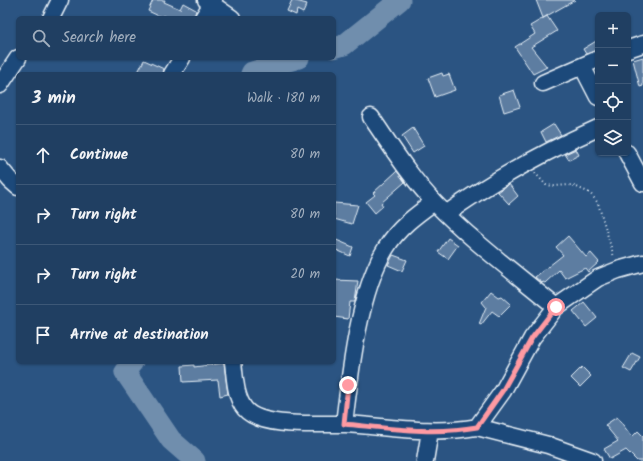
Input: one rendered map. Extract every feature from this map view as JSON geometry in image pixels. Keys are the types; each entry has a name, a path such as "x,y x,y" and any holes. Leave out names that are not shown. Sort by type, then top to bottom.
{"street":[{"path":"204,16 210,1 229,16"},
{"path":"631,48 643,44"},
{"path":"0,85 17,60"},
{"path":"173,72 181,60"},
{"path":"543,83 595,60"},
{"path":"582,66 595,91"},
{"path":"371,117 413,176 434,202 489,252 556,307"},
{"path":"446,214 476,192 595,130"},
{"path":"629,156 643,183"},
{"path":"344,424 356,340 375,272 386,248 408,220 434,202"},
{"path":"477,427 503,390 532,338 556,307 598,278 618,270 643,263"},
{"path":"233,364 238,397 245,409 256,416 291,423 344,424 430,431 461,430 477,427 548,444 593,461"},
{"path":"425,461 430,431"}],"path":[{"path":"527,164 546,185 572,186 590,193 596,199 618,270"}],"building":[{"path":"153,0 165,0 164,2 180,9 183,3 196,10 194,16 159,16 148,11"},
{"path":"292,0 307,4 303,13 297,10 296,15 287,11"},
{"path":"536,0 575,0 543,18"},
{"path":"547,16 557,31 531,47 547,67 533,74 515,47 535,34 530,26"},
{"path":"595,42 595,51 586,54 583,49"},
{"path":"643,57 643,86 640,87 633,60"},
{"path":"144,60 164,69 163,72 138,72"},
{"path":"442,73 443,76 449,74 455,90 435,97 428,78"},
{"path":"514,90 520,107 504,112 499,95"},
{"path":"554,124 561,135 546,142 541,132"},
{"path":"413,128 424,146 413,153 402,136"},
{"path":"576,149 579,155 569,160 565,154"},
{"path":"397,171 405,182 381,203 383,206 375,213 366,202 375,195 373,193"},
{"path":"509,184 518,196 509,204 498,192"},
{"path":"336,203 358,205 352,224 336,220"},
{"path":"568,236 586,257 591,253 599,262 588,272 585,268 565,278 559,270 545,283 542,283 535,277 563,255 556,247"},
{"path":"448,238 458,245 448,259 438,252"},
{"path":"336,240 353,247 350,256 336,250"},
{"path":"393,255 407,260 402,271 388,265"},
{"path":"336,280 358,281 355,302 350,302 348,319 336,317"},
{"path":"491,291 499,297 502,296 511,304 499,316 492,311 481,325 479,324 486,307 482,302"},
{"path":"584,302 597,318 586,327 573,311"},
{"path":"632,353 640,357 631,372 623,368"},
{"path":"224,364 228,394 220,396 218,380 183,382 182,366 194,365 194,367"},
{"path":"582,367 591,376 580,387 571,378"},
{"path":"617,417 632,437 638,431 643,436 643,461 637,461 626,450 610,459 604,449 618,441 605,425"}],"waterway":[{"path":"336,47 344,45 400,0"},
{"path":"252,72 292,60"},
{"path":"131,364 125,372 171,440 195,461"}],"route":[{"path":"348,385 344,424 430,431 461,430 477,427 490,411 503,390 532,338 556,307"}]}
